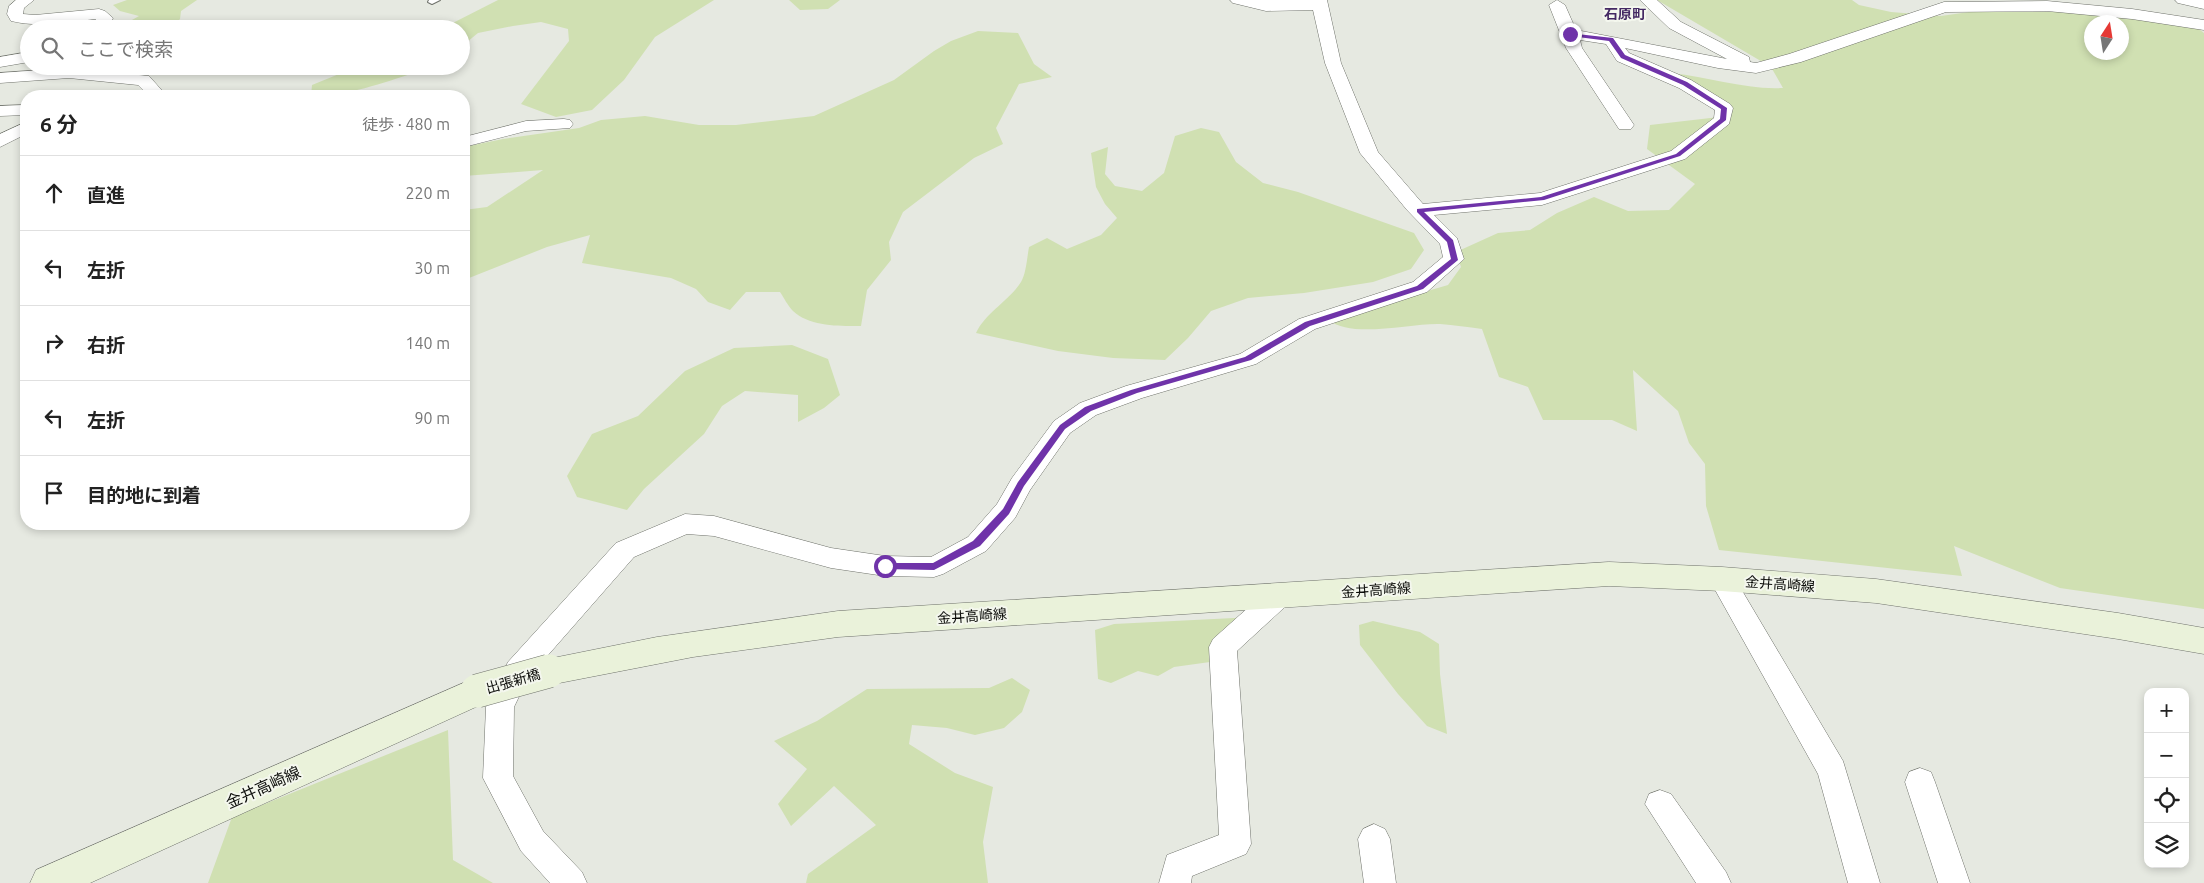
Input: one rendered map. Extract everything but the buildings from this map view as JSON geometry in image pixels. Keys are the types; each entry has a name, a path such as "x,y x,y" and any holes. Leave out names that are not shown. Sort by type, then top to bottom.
{"main road":[{"name":"金井高崎線","path":"549,671 659,648 732,636 838,624 1278,597 1609,574 1722,579 1876,591 2118,626 2204,641"},
{"name":"出張新橋","path":"477,691 549,671"},
{"name":"金井高崎線","path":"49,883 477,691"}],"street":[{"path":"26,0 17,6 15,14 17,18 35,20 99,14 105,18 104,20"},
{"path":"571,883 532,841 498,778 500,707 518,670 625,550 684,524 714,526 831,558 885,566 934,567 976,544 1006,511 1021,484 1062,427 1088,409 1134,392 1248,359 1308,324 1420,287 1454,260 1450,242 1419,210 1369,152 1333,63 1320,3 1266,6 1238,0"},
{"path":"1648,0 1675,24 1756,68"},
{"path":"2183,0 2204,4"},
{"path":"1557,5 1574,48 1625,125"},
{"path":"1570,34 1611,40 1718,63 1756,68 1795,58 1944,7 2047,6 2132,14 2204,25"},
{"path":"1419,210 1542,199 1678,155 1723,120 1724,108 1713,100 1685,84 1623,56 1611,40"},
{"path":"0,62 20,59"},
{"path":"0,78 41,75"},
{"path":"90,75 143,80 152,90"},
{"path":"0,111 20,110"},
{"path":"470,140 526,126 564,124"},
{"path":"0,142 20,130"},
{"path":"1722,579 1832,771 1864,883"},
{"path":"1175,883 1178,866 1235,844 1223,647 1278,597"},
{"path":"1920,782 1954,883"},
{"path":"1660,804 1715,883"},
{"path":"1374,839 1380,883"}],"green space":[{"path":"127,0 197,0 181,11 179,20 132,20 139,16 120,11 113,5"},
{"path":"498,0 714,0 655,37 624,80 592,110 556,117 521,104 569,41 568,29 541,22 478,33 470,40 470,20 459,20"},
{"path":"789,0 840,0 828,9 800,10"},
{"path":"1657,0 1852,0 1859,5 1891,12 1941,16 1969,12 2088,12 2108,15 2084,15 2084,60 2129,60 2129,18 2199,29 2204,33 2204,609 2060,588 1954,546 1962,576 1719,550 1706,506 1705,464 1689,443 1678,411 1633,370 1637,431 1612,420 1543,420 1528,387 1499,377 1482,329 1456,325 1428,324 1366,329 1339,326 1329,320 1448,285 1461,267 1456,252 1498,233 1530,230 1557,213 1594,197 1628,211 1669,210 1695,184 1647,149 1650,125 1719,117 1706,93 1672,73 1755,87 1783,88 1771,67"},
{"path":"978,31 1018,33 1034,64 1052,77 1019,84 996,128 1003,144 974,158 903,212 889,242 891,260 867,290 861,326 816,323 808,320 793,311 780,292 746,292 730,310 708,302 696,289 671,278 582,263 590,235 547,247 470,278 470,209 487,207 543,170 470,176 470,146 579,128 601,120 645,116 699,125 736,125 814,116 894,80 951,41"},
{"path":"337,75 407,75 356,90 312,90 312,85"},
{"path":"1201,128 1219,132 1236,162 1263,183 1298,192 1414,233 1424,250 1411,269 1373,282 1304,293 1248,298 1211,311 1188,338 1165,360 1113,358 1058,351 976,333 985,319 1016,289 1023,279 1029,247 1047,238 1067,249 1101,235 1117,218 1105,204 1096,187 1091,153 1108,147 1105,174 1115,186 1142,191 1164,173 1175,136"},
{"path":"792,345 828,359 840,395 824,408 798,422 798,395 745,391 722,406 704,434 644,489 627,510 577,497 567,476 592,434 638,416 685,371 734,348"},
{"path":"1254,617 1210,662 1174,667 1158,676 1138,671 1111,683 1098,679 1095,630 1114,624"},
{"path":"1373,621 1420,632 1439,644 1440,674 1447,734 1427,726 1398,694 1360,645 1359,625"},
{"path":"1012,678 1030,690 1022,712 1004,728 975,735 947,728 912,725 909,744 955,773 993,787 983,842 988,883 806,883 808,874 876,825 834,786 791,826 778,804 807,769 774,741 817,721 867,689 989,688"},
{"path":"448,730 453,860 493,883 208,883 232,817"}],"district":[{"name":"石原町","path":"1625,14"}],"route":[{"path":"885,566 934,567 976,544 1006,511 1040,455 1062,427 1088,409 1134,392 1248,359 1308,324 1420,287 1454,260 1450,242 1419,210 1542,199 1678,155 1723,120 1724,108 1713,100 1685,84 1623,56 1611,40 1570,34"}]}
